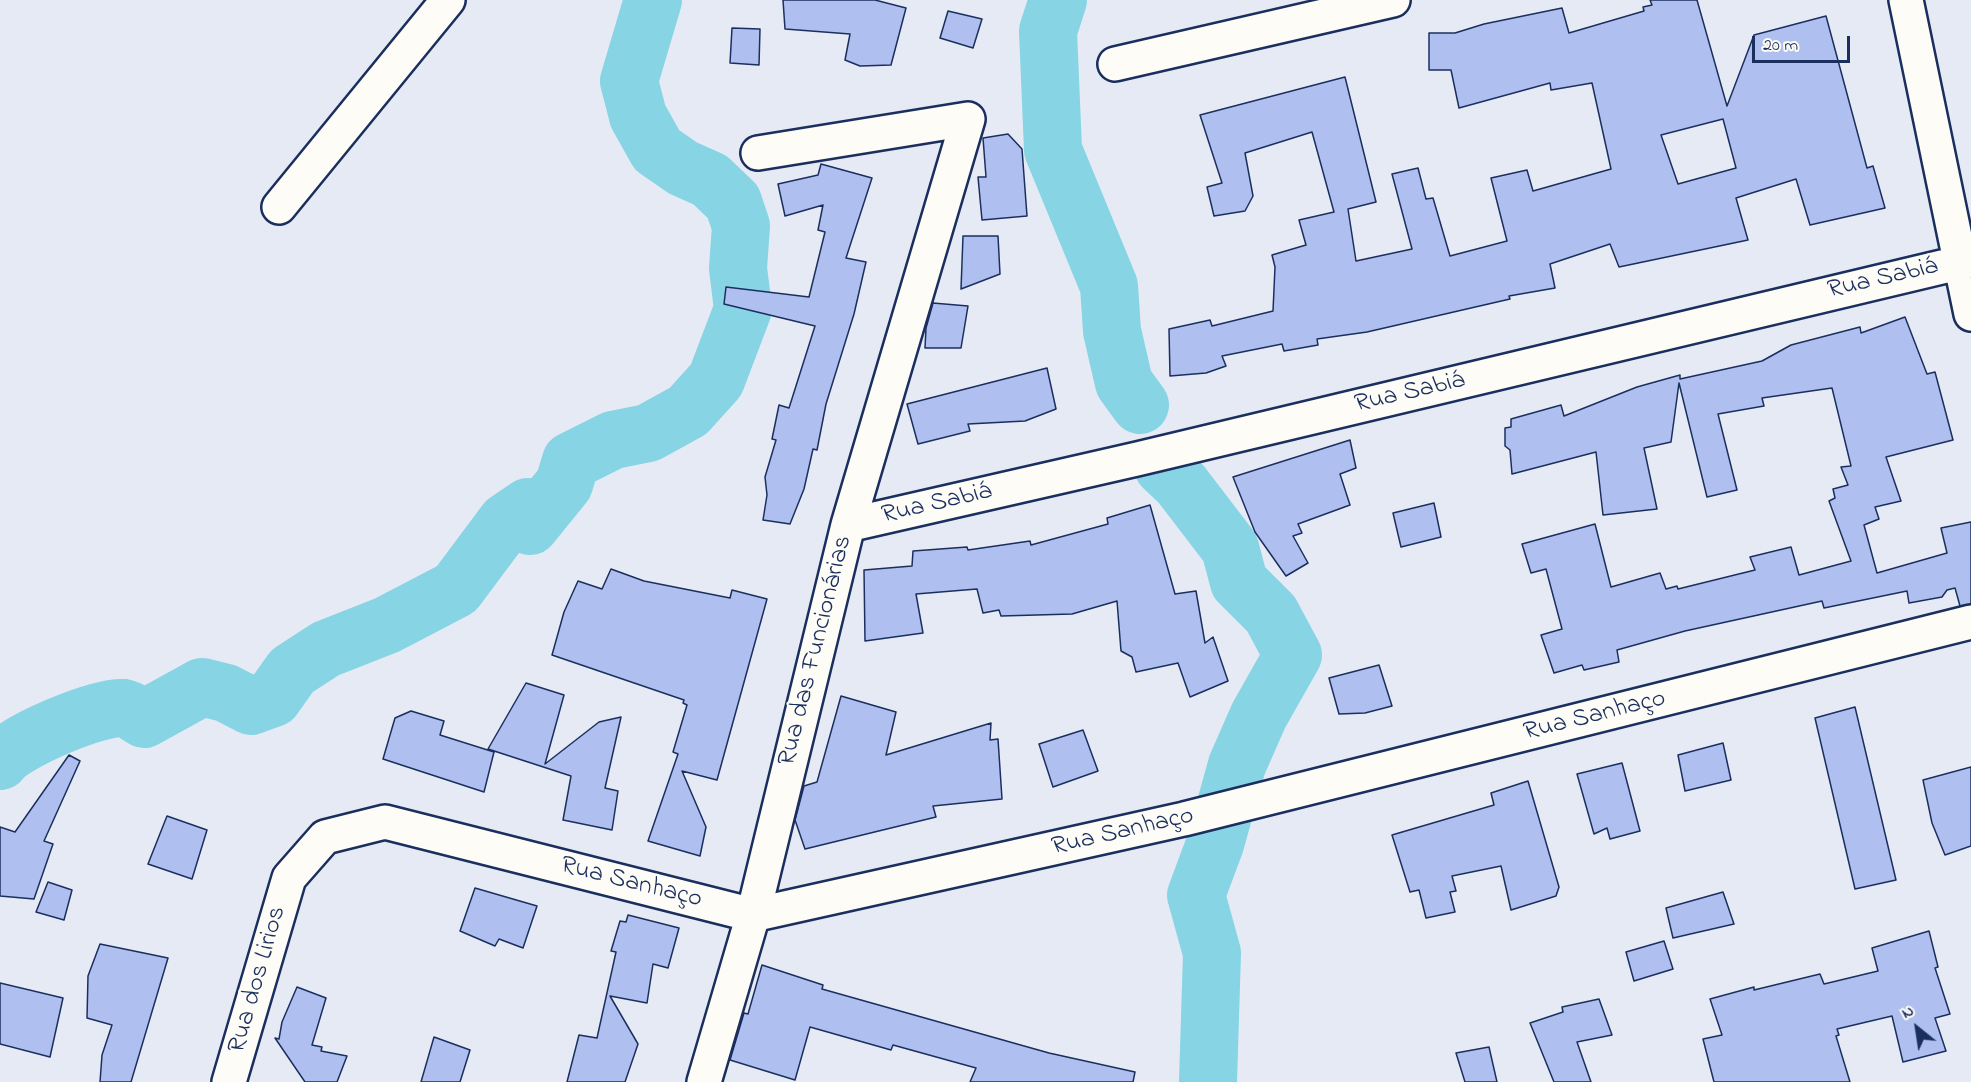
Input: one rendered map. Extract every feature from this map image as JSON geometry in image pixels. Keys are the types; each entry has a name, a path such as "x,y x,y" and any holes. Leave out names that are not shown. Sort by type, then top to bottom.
{"street":[{"path":"279,207 448,0"},
{"path":"1115,64 1393,0"},
{"path":"1906,0 1965,261 1971,314"},
{"name":"Rua das Funcionárias","path":"704,1082 753,915 848,525 968,119 758,153"},
{"name":"Rua Sabiá","path":"848,525 1137,459 1965,261"},
{"name":"Rua Sanhaço","path":"289,878 325,837 386,822 753,915 1263,800 1971,622"},
{"name":"Rua dos Lirios","path":"229,1082 289,878"}],"building":[{"path":"783,0 875,0 906,8 891,65 860,66 845,60 850,34 785,29"},
{"path":"1650,0 1697,0 1727,106 1754,35 1826,16 1867,168 1873,166 1885,208 1810,225 1796,179 1736,198 1748,240 1619,267 1610,244 1550,264 1555,288 1509,296 1510,299 1367,332 1317,339 1318,345 1284,351 1282,344 1222,356 1226,366 1206,373 1170,376 1169,329 1210,320 1212,326 1273,311 1275,267 1272,255 1306,245 1299,220 1334,212 1312,132 1245,153 1253,196 1245,211 1214,216 1207,187 1222,183 1200,115 1345,77 1376,202 1348,209 1356,261 1412,249 1392,174 1418,168 1426,199 1433,198 1450,256 1507,241 1491,178 1527,170 1533,191 1611,169 1592,83 1551,90 1550,83 1459,108 1451,70 1429,70 1429,33 1455,33 1484,24 1562,8 1569,33 1644,11 1643,7 1652,5","holes":["1723,119 1736,168 1678,184 1661,135"]},
{"path":"948,11 982,19 973,48 940,38"},
{"path":"732,28 760,29 759,65 730,63"},
{"path":"1008,134 1022,149 1027,216 982,220 978,177 986,177 983,138"},
{"path":"821,164 872,178 846,258 866,262 854,314 826,404 817,450 813,449 804,489 790,524 763,520 767,495 765,477 776,440 772,439 779,405 789,408 815,326 724,304 726,287 809,297 825,232 818,230 823,205 785,216 778,184 818,175"},
{"path":"963,236 998,236 1000,274 961,289"},
{"path":"933,303 968,306 961,348 925,348 926,328"},
{"path":"1905,317 1927,374 1935,372 1953,440 1886,457 1901,501 1875,507 1879,519 1864,525 1877,573 1947,553 1941,528 1971,522 1971,604 1960,606 1955,588 1947,590 1942,597 1909,603 1907,591 1824,608 1822,601 1685,631 1617,650 1619,662 1584,670 1582,665 1554,673 1541,635 1562,629 1546,569 1531,573 1522,544 1595,524 1611,587 1660,573 1666,589 1677,586 1678,589 1755,570 1750,557 1791,547 1799,575 1851,561 1829,501 1835,498 1833,489 1848,485 1841,467 1851,466 1832,388 1762,398 1764,406 1718,414 1737,490 1707,497 1679,383 1671,442 1644,448 1657,509 1603,515 1596,452 1512,474 1510,450 1505,446 1505,428 1511,427 1511,419 1561,405 1564,416 1637,387 1680,375 1680,379 1762,361 1791,345 1860,327 1861,333"},
{"path":"1047,368 1056,409 1025,421 968,424 970,431 918,444 907,404"},
{"path":"1350,440 1356,468 1340,474 1350,505 1298,524 1302,533 1293,536 1308,563 1286,576 1255,532 1233,477"},
{"path":"1434,503 1441,537 1401,547 1393,513"},
{"path":"1150,505 1175,594 1196,591 1205,643 1213,637 1228,681 1190,697 1178,663 1136,672 1132,657 1121,651 1117,601 1072,614 1001,616 999,610 983,613 977,589 916,594 923,633 865,641 864,570 912,566 913,551 967,547 968,550 1030,541 1031,545 1108,524 1107,518"},
{"path":"611,569 644,581 730,598 732,590 767,599 717,780 682,771 706,827 700,856 648,841 678,754 673,752 687,705 683,703 684,700 552,655 564,612 578,581 602,589"},
{"path":"1379,665 1392,706 1365,713 1339,714 1329,678"},
{"path":"526,683 564,695 545,764 599,722 621,717 605,788 618,791 612,830 563,820 571,776 488,749"},
{"path":"841,696 896,712 886,755 991,723 990,740 998,739 1002,799 933,806 936,817 805,849 795,820 804,786 817,782"},
{"path":"1855,707 1896,880 1855,889 1815,718"},
{"path":"411,711 444,721 440,735 494,752 484,792 383,759 395,718"},
{"path":"1083,730 1098,771 1053,787 1039,744"},
{"path":"1723,743 1731,780 1685,791 1678,755"},
{"path":"69,755 80,761 44,841 53,844 34,899 0,896 0,827 15,832"},
{"path":"1622,763 1640,831 1610,839 1607,828 1594,834 1577,774"},
{"path":"1971,767 1971,846 1945,855 1932,823 1923,780"},
{"path":"1528,781 1559,887 1556,896 1511,910 1501,866 1452,876 1456,891 1450,892 1455,912 1426,918 1419,890 1410,892 1392,835 1494,805 1491,793"},
{"path":"167,816 207,830 192,879 148,864"},
{"path":"48,882 72,890 64,920 36,912"},
{"path":"475,888 537,906 523,948 499,939 495,946 460,931"},
{"path":"1723,892 1734,924 1673,938 1666,908"},
{"path":"628,915 679,928 668,968 653,964 647,1003 610,996 638,1044 625,1082 567,1082 579,1035 597,1038 616,952 611,951 620,921 626,922"},
{"path":"1929,931 1938,967 1935,968 1950,1014 1935,1018 1946,1051 1903,1062 1892,1016 1837,1029 1839,1035 1836,1036 1850,1082 1714,1082 1703,1039 1722,1035 1710,999 1754,987 1754,990 1820,974 1824,984 1878,971 1872,948"},
{"path":"1664,941 1673,969 1634,981 1626,952"},
{"path":"100,944 168,958 131,1082 100,1082 102,1055 112,1025 87,1018 88,976"},
{"path":"762,965 823,985 822,989 1049,1053 1135,1072 1133,1082 970,1082 976,1068 893,1045 891,1050 810,1027 795,1080 730,1060 744,1013 748,1014"},
{"path":"0,983 63,998 50,1057 0,1044"},
{"path":"297,987 326,998 312,1045 322,1047 321,1051 347,1056 337,1082 305,1082 275,1038 279,1039 282,1022"},
{"path":"1599,999 1612,1035 1577,1042 1591,1082 1554,1082 1530,1023 1563,1012 1562,1007"},
{"path":"434,1037 470,1050 460,1082 421,1082"},
{"path":"1489,1047 1497,1082 1465,1082 1456,1053"}],"waterway":[{"path":"0,761 22,744 58,726 96,713 124,708 144,719 202,687 226,693 251,706 273,698 292,671 326,649 387,625 456,589 506,522 528,507 530,526 564,484 571,461 613,440 648,433 688,411 716,380 743,309 738,268 741,226 733,202 710,180 683,168 657,150 638,116 629,81 653,0"},
{"path":"1058,0 1048,31 1053,150 1109,286 1112,331 1124,383 1140,405"},
{"path":"1163,467 1181,484 1230,548 1239,582 1271,614 1293,655 1259,715 1237,765 1215,844 1196,895 1212,953 1208,1082"}]}
